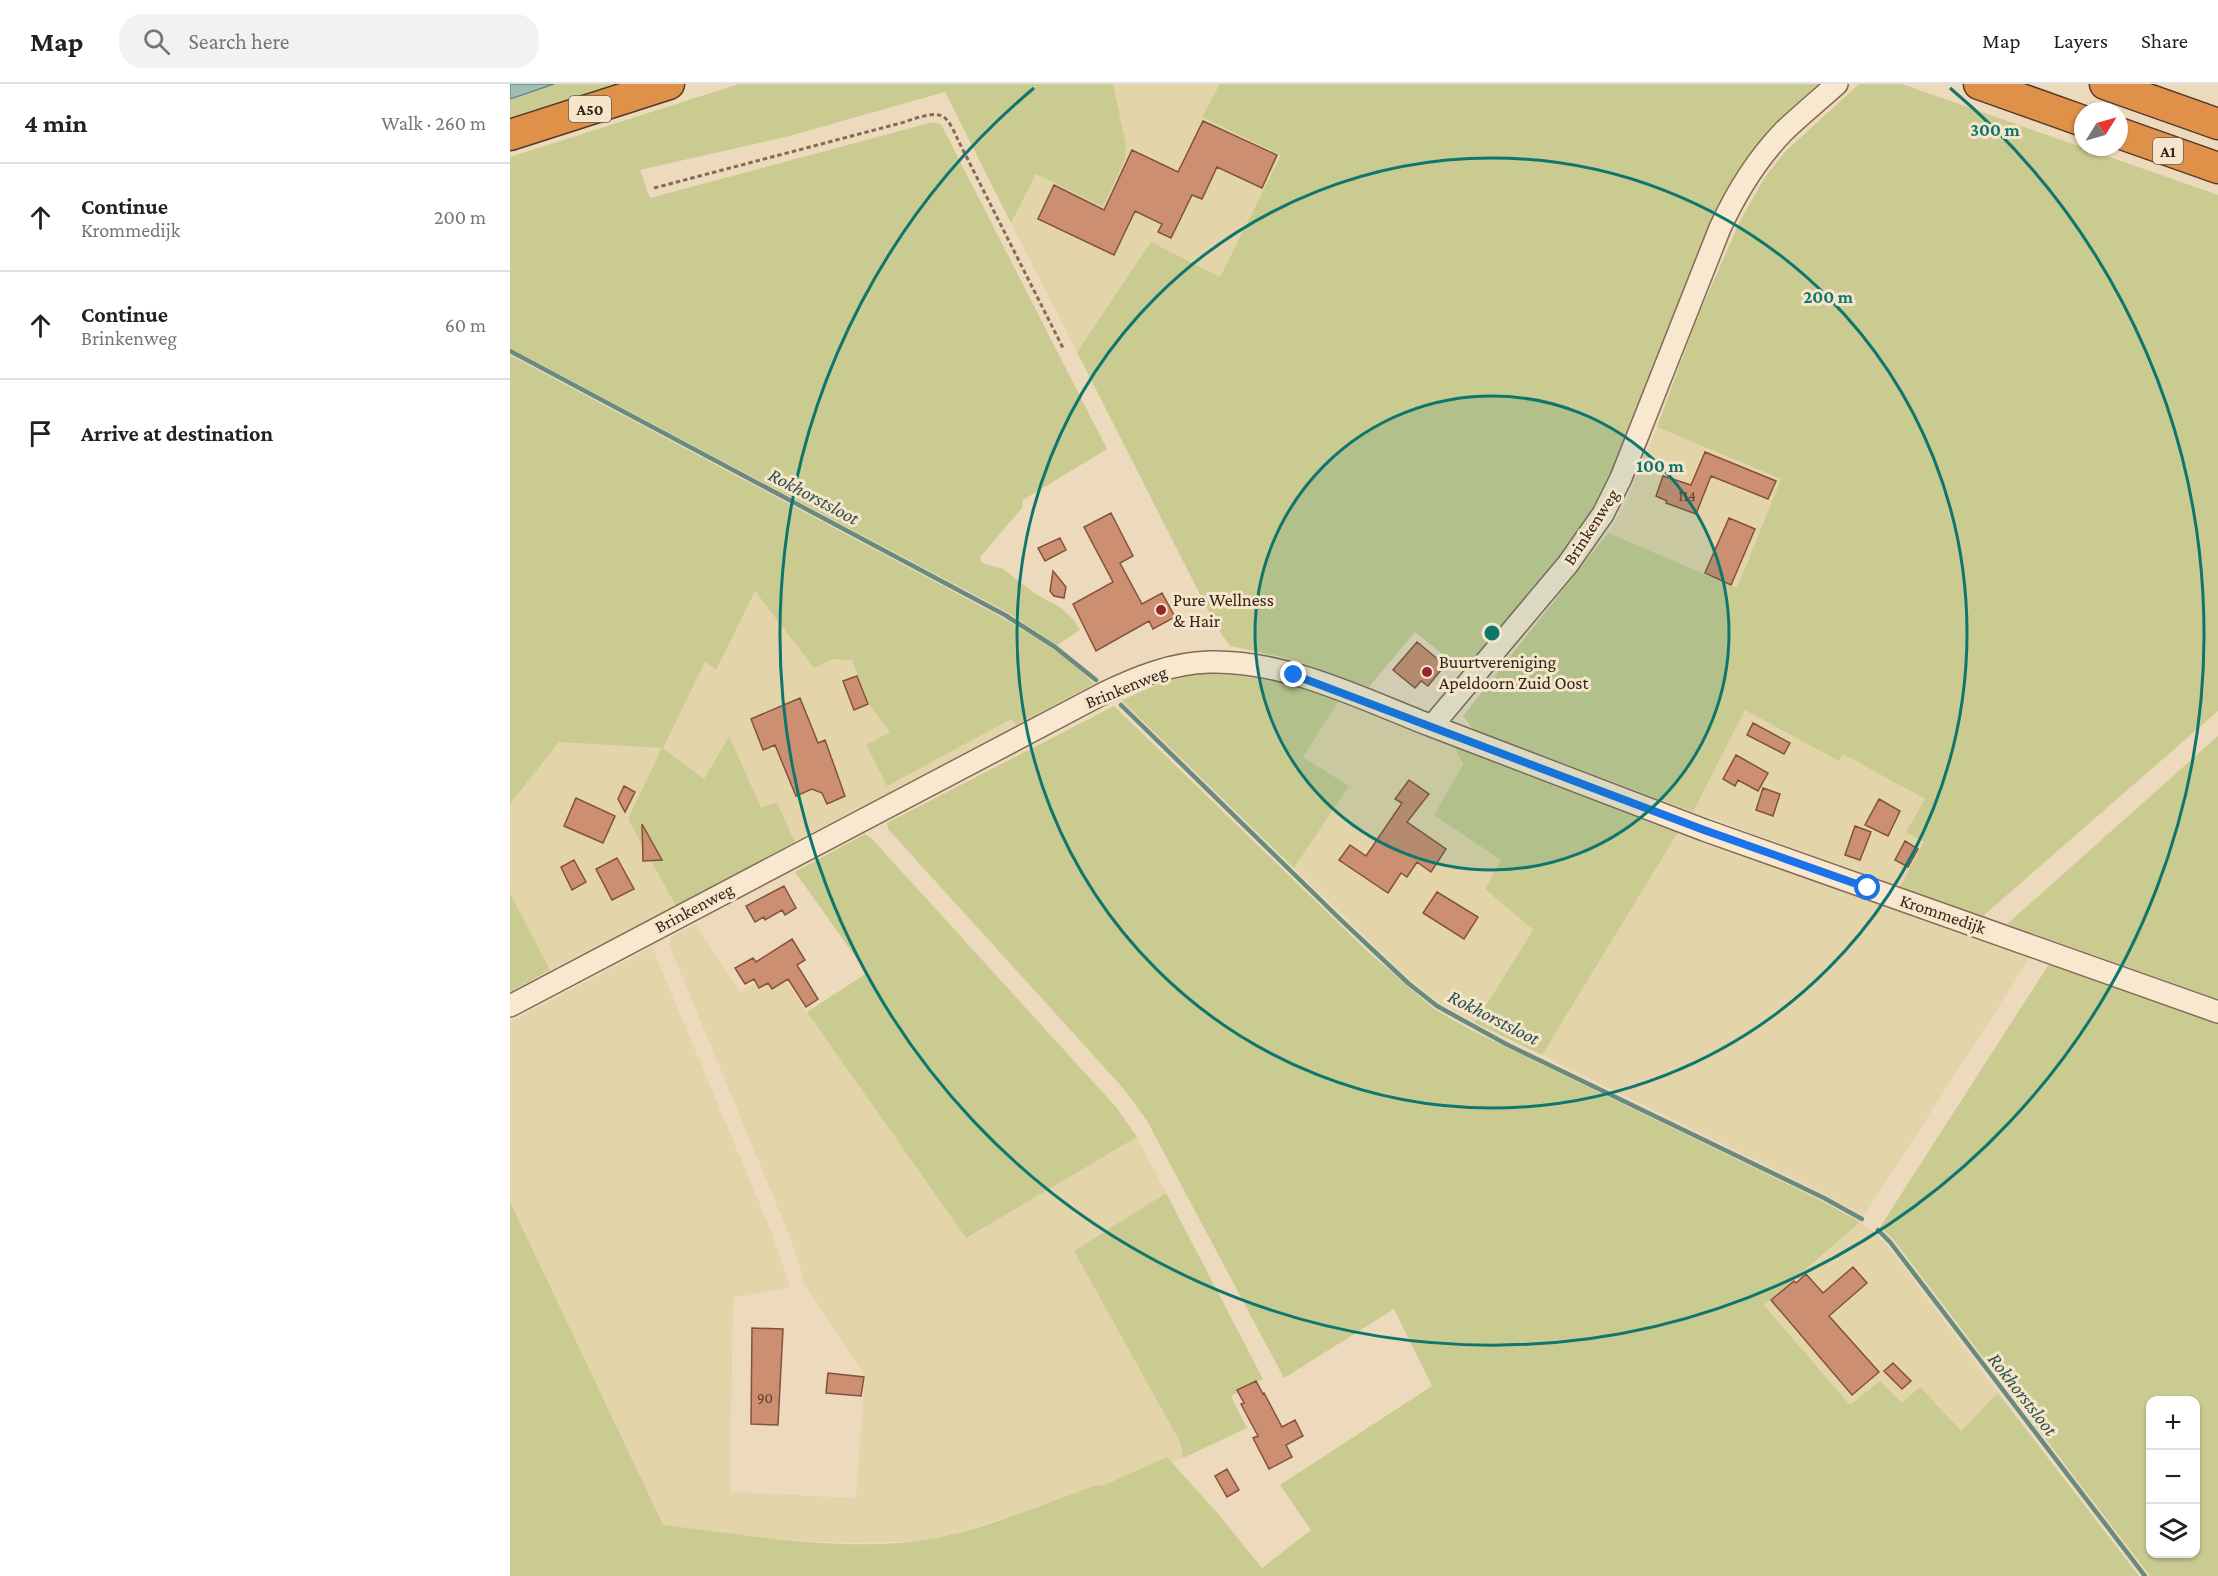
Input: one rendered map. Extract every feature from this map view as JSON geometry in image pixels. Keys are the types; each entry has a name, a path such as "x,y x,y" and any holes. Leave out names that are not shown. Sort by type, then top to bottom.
{"highway":[{"name":"A50","path":"510,135 669,84"},
{"path":"1979,84 2074,118"},
{"name":"A1","path":"2105,84 2218,124"},
{"name":"A1","path":"2128,136 2218,168"}],"street":[{"name":"Brinkenweg","path":"510,1006 1104,693 1150,673 1208,662 1260,666 1311,680 1432,726 1568,564 1599,521 1621,478 1732,202 1746,179 1783,132 1837,84"},
{"name":"Krommedijk","path":"1432,726 1704,830 2218,1012"}],"path":[{"path":"654,188 924,117 943,116 958,140 1064,350"}],"shaded area":[{"path":"1113,84 1220,84 1203,117 1281,154 1220,277 1151,243 1077,352 1011,223 1036,174 1103,207 1125,159 1126,145"},
{"path":"1657,427 1781,479 1737,588 1608,533 1624,508"},
{"path":"755,590 814,667 832,659 852,659 869,703 990,681 1016,725 795,843 777,803 761,809 728,737 704,779 628,819 676,906 550,970 510,893 510,804 559,742 663,748 705,662 716,670"},
{"path":"1339,701 1453,744 1501,860 1485,889 1533,930 1475,1023 1439,1002 1410,980 1294,868 1349,786 1303,757"},
{"path":"1745,710 1839,760 1843,754 1925,799 1925,841 1900,887 1693,812"},
{"path":"1680,829 2029,953 2028,961 1864,1216 1542,1055"},
{"path":"696,924 740,992 777,969 966,1238 1137,1137 1166,1193 1074,1251 1180,1442 1183,1458 1172,1463 1167,1457 1102,1486 1097,1485 999,1520 946,1536 917,1541 847,1543 770,1539 662,1525 510,1202 510,1022 652,947 771,1231 790,1287 733,1298 730,1492 856,1498 865,1376 804,1284 785,1225 669,945 671,937"},
{"path":"1860,1222 1887,1245 1998,1393 1917,1479 1850,1406 1764,1304"}],"green space":[{"path":"554,84 649,84 510,125 510,99"},
{"path":"739,84 1113,84 1126,145 1125,159 1103,207 1036,174 1011,223 945,92 789,136 640,170 650,198 933,122 941,124 1107,449 1023,500 1022,508 980,557 982,563 1003,569 1034,593 1061,608 1073,619 1080,630 1057,645 1007,612 510,348 510,157"},
{"path":"1220,84 1824,84 1750,159 1601,500 1563,553 1478,658 1464,665 1451,661 1415,632 1369,687 1295,660 1230,646 1217,628 1077,352 1151,242 1220,277 1281,155 1202,117"},
{"path":"1859,84 1902,84 2074,144 2074,156 2107,156 2218,195 2218,711 1983,916 1900,887 1924,842 1906,832 1925,799 1843,754 1839,761 1745,710 1693,812 1473,729 1463,716 1608,533 1737,588 1781,479 1657,427 1696,321 1740,221 1765,177 1787,150"},
{"path":"510,355 1003,618 1063,656 1094,684 1016,725 1011,719 887,786 866,745 890,732 869,704 852,660 832,659 814,668 755,591 716,670 705,662 663,748 704,779 729,736 761,808 777,802 795,843 676,906 628,819 662,748 559,742 510,804"},
{"path":"1198,674 1236,675 1270,680 1339,701 1303,757 1349,786 1294,868 1122,701 1159,684"},
{"path":"1114,706 1367,951 1434,1009 1471,1030 1822,1201 1860,1222 1764,1305 1850,1405 1880,1381 1902,1403 1920,1387 1961,1431 1998,1393 2139,1576 510,1576 510,1202 663,1525 804,1542 877,1544 912,1542 945,1536 1003,1520 1097,1485 1102,1486 1167,1457 1262,1568 1311,1530 1280,1485 1432,1386 1394,1309 1284,1378 1146,1119 1123,1088 888,829 887,823"},
{"path":"2218,736 2218,999 2007,924"},
{"path":"1453,744 1680,829 1542,1055 1475,1023 1533,930 1485,889 1501,860 1434,815 1463,765"},
{"path":"865,834 1116,1107 1137,1137 966,1238 807,1012 867,973 795,872"},
{"path":"510,893 550,970 510,992"},
{"path":"2051,961 2218,1019 2218,1576 2150,1576 1893,1239 1880,1227"},
{"path":"1166,1193 1263,1379 1231,1396 1247,1428 1183,1458 1180,1442 1074,1251"}],"water":[{"path":"510,84 554,84 510,99"}],"building":[{"path":"1203,121 1277,155 1262,188 1217,167 1202,199 1192,195 1171,238 1158,232 1162,224 1135,211 1114,255 1038,219 1054,185 1104,210 1132,150 1178,172"},
{"path":"1705,452 1776,481 1768,499 1711,476 1696,514 1666,503 1667,501 1656,496 1663,476 1691,485"},
{"path":"1111,513 1133,556 1120,563 1142,604 1162,593 1175,617 1153,629 1149,621 1096,651 1073,604 1113,582 1084,527"},
{"path":"1729,518 1755,529 1731,585 1705,573"},
{"path":"1060,538 1066,550 1045,561 1038,548"},
{"path":"1053,571 1066,587 1064,598 1054,596 1050,591"},
{"path":"1417,642 1445,665 1428,686 1421,681 1415,688 1393,670"},
{"path":"857,676 868,704 854,710 843,681"},
{"path":"800,698 818,743 825,740 845,796 827,804 822,793 812,789 796,796 775,745 763,750 751,719"},
{"path":"1753,723 1790,743 1784,754 1747,735"},
{"path":"1736,755 1768,773 1758,791 1738,780 1735,786 1723,779"},
{"path":"1409,780 1429,794 1407,822 1446,849 1431,872 1417,862 1407,877 1401,873 1388,893 1339,860 1350,845 1366,856 1402,803 1395,799"},
{"path":"624,786 635,792 625,812 618,799"},
{"path":"1763,788 1780,794 1773,816 1756,810"},
{"path":"576,798 615,816 603,843 564,826"},
{"path":"1879,799 1900,811 1888,836 1865,825"},
{"path":"642,824 662,860 643,861"},
{"path":"1855,826 1871,832 1860,860 1845,855"},
{"path":"1905,841 1918,849 1908,867 1895,860"},
{"path":"617,858 634,889 612,900 596,869"},
{"path":"574,860 586,882 572,890 561,867"},
{"path":"784,886 796,908 785,915 782,910 765,920 764,917 755,922 746,906"},
{"path":"1437,892 1478,917 1464,939 1423,913"},
{"path":"792,939 805,960 797,965 818,999 806,1007 788,979 772,989 768,983 759,988 754,979 745,984 735,968 753,958 756,962"},
{"path":"1853,1267 1867,1283 1829,1316 1879,1372 1852,1395 1771,1300 1806,1274 1823,1293"},
{"path":"752,1328 783,1329 778,1425 751,1424"},
{"path":"1893,1363 1911,1381 1902,1389 1884,1371"},
{"path":"828,1373 864,1377 861,1396 826,1393"},
{"path":"1256,1381 1282,1427 1295,1420 1303,1436 1286,1445 1292,1457 1269,1469 1253,1438 1258,1436 1241,1404 1244,1403 1237,1390"},
{"path":"1227,1469 1239,1490 1227,1497 1215,1476"}],"waterway":[{"name":"Rokhorstsloot","path":"510,351 1005,615 1055,647 1096,680"},
{"name":"Rokhorstsloot","path":"1121,705 1341,920 1408,983 1437,1006 1506,1044 1824,1198 1862,1219"},
{"name":"Rokhorstsloot","path":"1878,1230 1890,1242 2145,1576"}],"place":[{"name":"Pure Wellness & Hair","path":"1161,610"},
{"name":"Buurtvereniging Apeldoorn Zuid Oost","path":"1427,672"}],"route":[{"path":"1294,675 1704,830 1868,888"}]}
